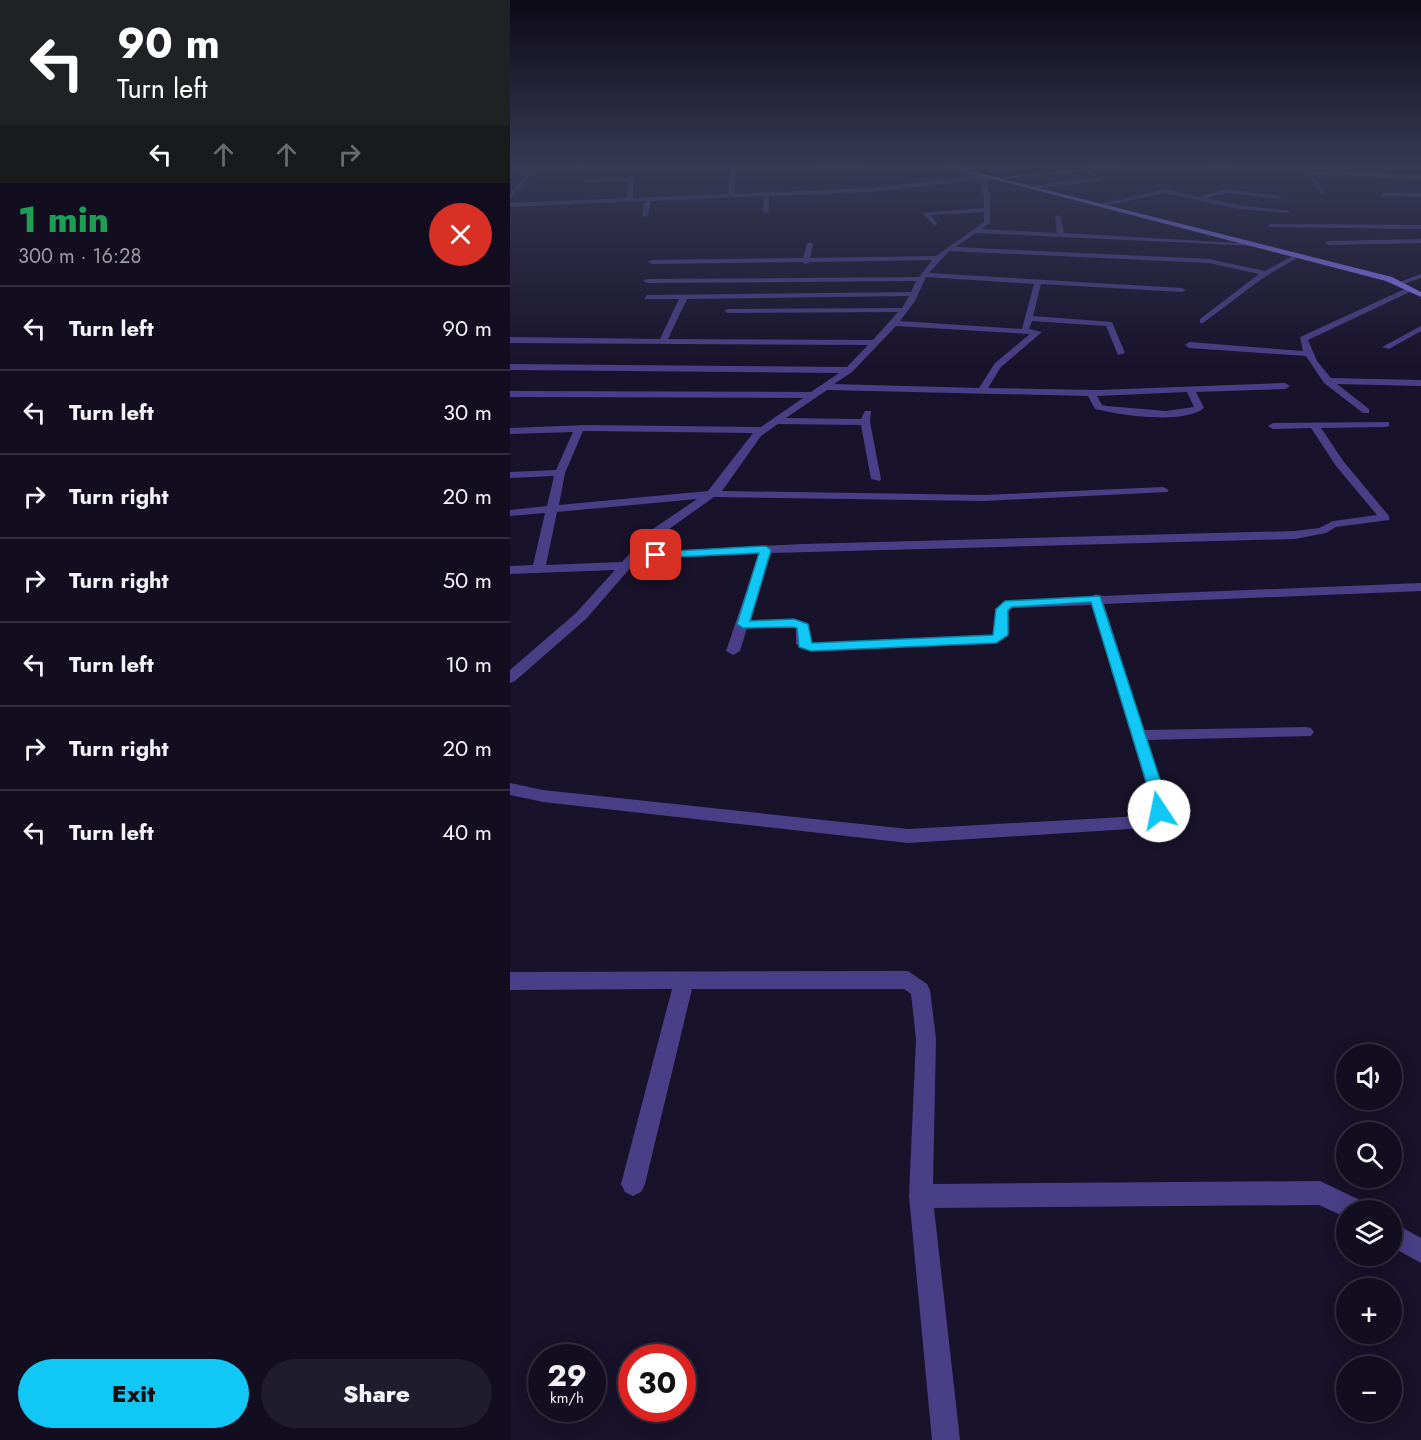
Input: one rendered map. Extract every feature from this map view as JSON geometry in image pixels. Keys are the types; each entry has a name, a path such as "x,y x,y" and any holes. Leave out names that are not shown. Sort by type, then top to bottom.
{"main road":[{"path":"1216,233 1398,284 1421,295"}],"street":[{"path":"510,678 581,616 654,534 711,494 727,479 750,440 849,370 894,323 938,258 973,233"},
{"path":"1023,233 1254,244"},
{"path":"1242,240 1251,236"},
{"path":"1328,243 1421,241"},
{"path":"806,262 810,244"},
{"path":"948,249 1209,261 1264,273"},
{"path":"1203,321 1264,273 1298,255"},
{"path":"652,262 806,262 938,258"},
{"path":"1398,284 1421,276"},
{"path":"647,281 923,277 1182,290"},
{"path":"1025,331 1038,282"},
{"path":"1366,411 1327,381 1308,354 1303,339 1410,290"},
{"path":"647,297 914,294"},
{"path":"662,343 684,296"},
{"path":"728,311 904,310"},
{"path":"1028,318 1109,324 1121,353"},
{"path":"894,323 1039,333 998,366 981,391"},
{"path":"1386,347 1421,328"},
{"path":"510,340 662,343 788,340 875,343"},
{"path":"1189,345 1308,354"},
{"path":"510,367 849,370"},
{"path":"1327,381 1421,383"},
{"path":"826,387 1091,393 1285,386"},
{"path":"1091,393 1098,407 1110,411 1184,413 1199,408 1190,389"},
{"path":"510,394 815,395"},
{"path":"775,421 866,418 876,480"},
{"path":"1273,426 1386,424"},
{"path":"510,570 766,550 1294,535 1322,531 1333,524 1385,518 1340,464 1314,425"},
{"path":"510,432 579,429 763,430"},
{"path":"538,568 560,473 579,429"},
{"path":"510,475 560,473"},
{"path":"510,513 711,494 984,498 1163,490"},
{"path":"733,651 766,550"},
{"path":"743,624 794,623 803,626 804,644 811,647 996,639 1001,635 1002,609 1010,604 1096,598 1421,587"},
{"path":"510,789 566,798 908,836 1145,822 1159,811 1159,801 1096,598"},
{"path":"1139,735 1306,732"},
{"path":"633,1184 684,980"},
{"path":"510,981 908,980 920,990 926,1039 921,1196 946,1440"},
{"path":"921,1196 1320,1193 1336,1201"},
{"path":"1402,1240 1421,1251"}],"route":[{"path":"656,555 766,550 743,624 794,623 803,626 804,644 811,647 996,639 1001,635 1002,609 1010,604 1096,598 1159,801 1159,811"}]}
